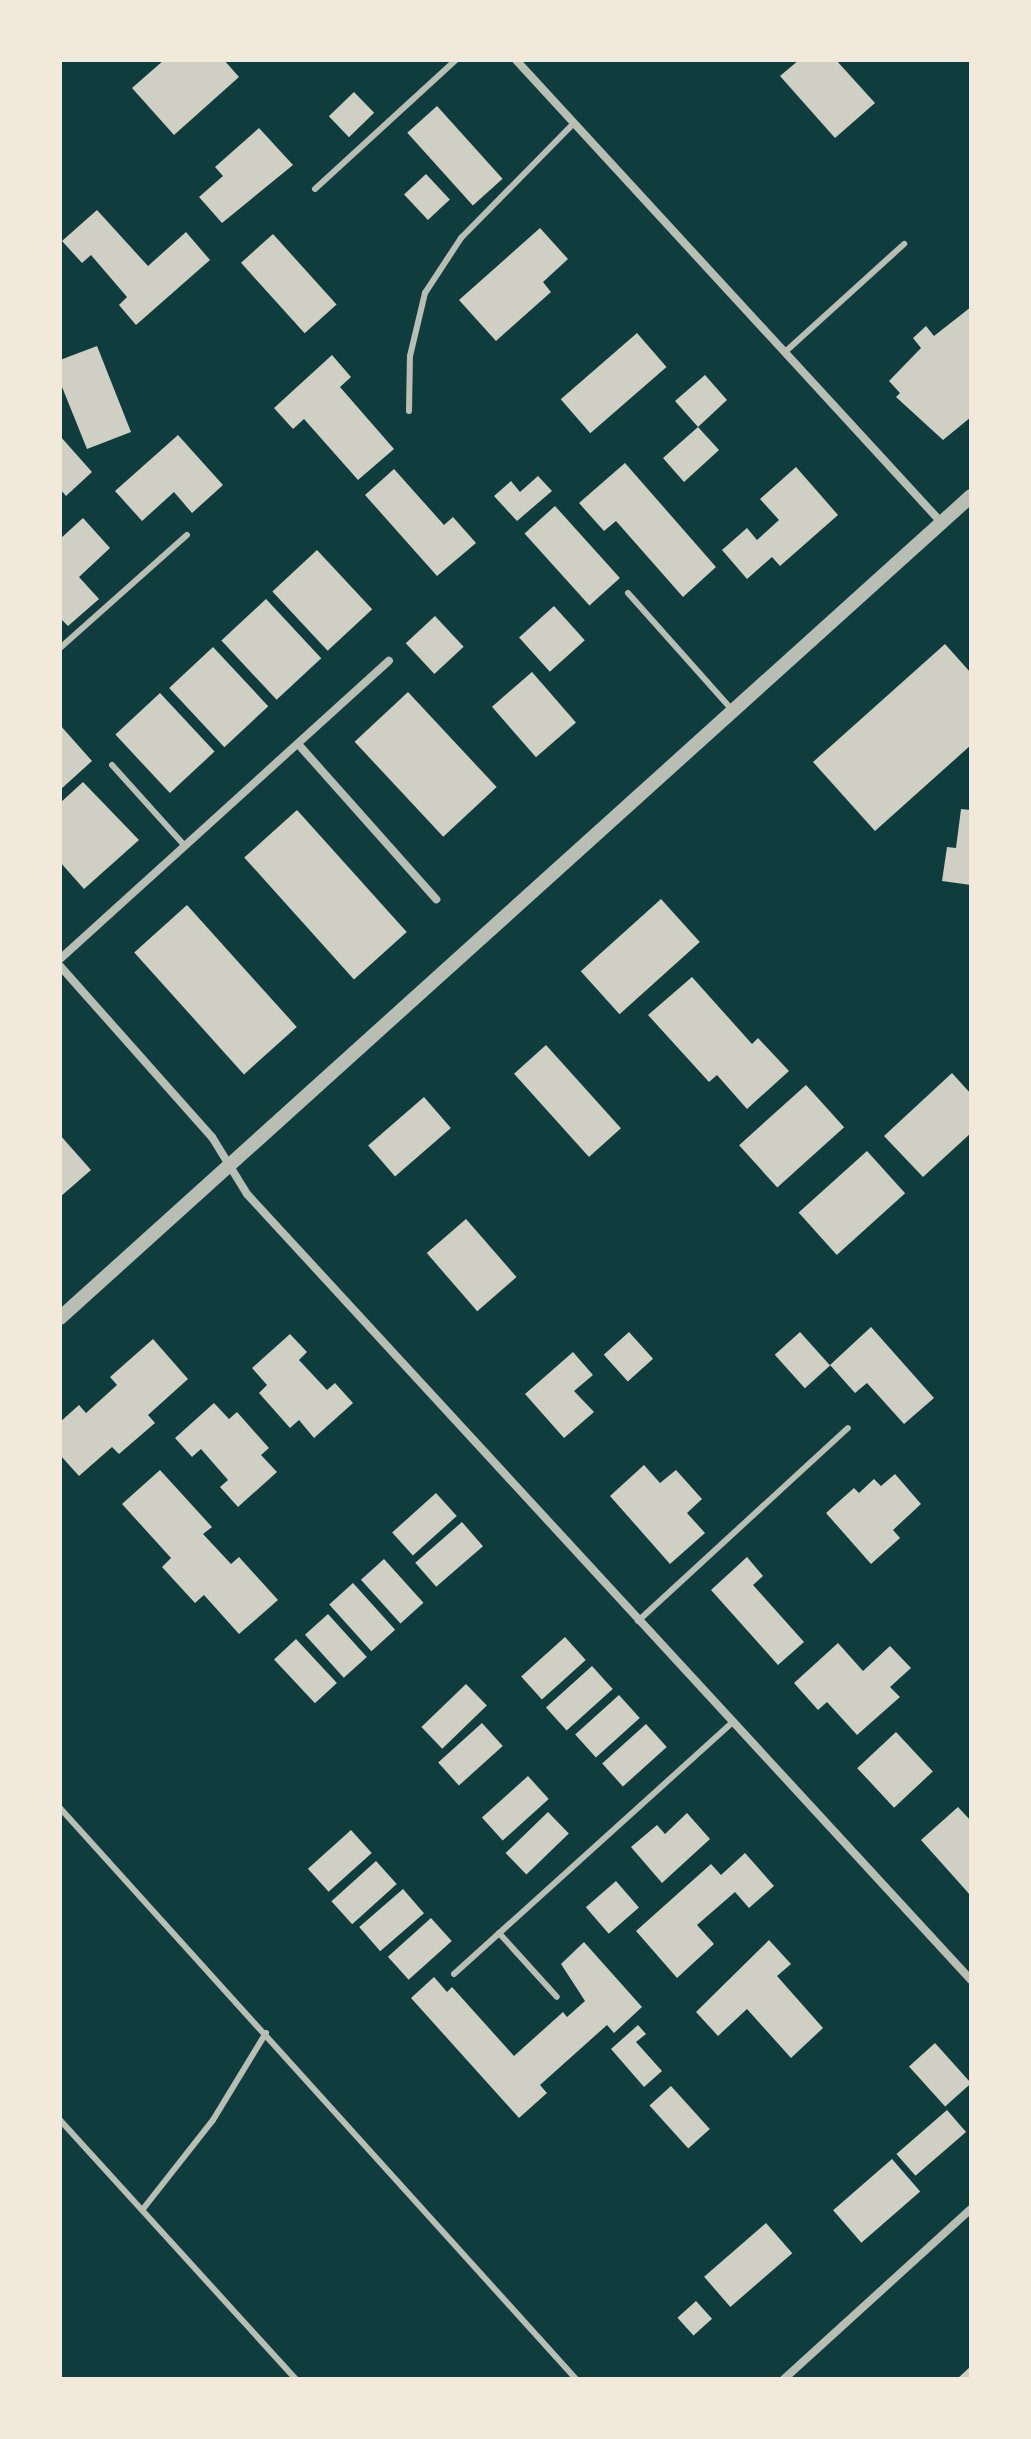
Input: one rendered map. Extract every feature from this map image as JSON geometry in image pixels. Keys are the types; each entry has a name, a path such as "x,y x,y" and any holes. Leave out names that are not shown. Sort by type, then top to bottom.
{"street":[{"path":"516,60 941,522"},
{"path":"60,1318 971,496"},
{"path":"60,959 389,661"},
{"path":"298,744 436,899"},
{"path":"60,966 212,1137 247,1194 971,1980"},
{"path":"784,2379 971,2209"}],"lane":[{"path":"315,189 456,60"},
{"path":"409,411 410,356 425,293 461,238 573,124"},
{"path":"785,352 904,244"},
{"path":"60,648 187,535"},
{"path":"628,593 733,711"},
{"path":"112,765 185,846"},
{"path":"638,1621 848,1428"},
{"path":"454,1974 732,1723"},
{"path":"60,1808 576,2379"},
{"path":"499,1933 557,1997"},
{"path":"143,2209 213,2120 266,2033"},
{"path":"60,2120 296,2379"}],"building":[{"path":"164,60 224,60 239,77 174,135 132,88"},
{"path":"799,60 836,60 875,103 835,138 780,76"},
{"path":"354,92 374,113 349,137 329,116"},
{"path":"437,106 503,179 473,206 407,133"},
{"path":"259,128 293,165 222,223 199,197 223,176 215,167"},
{"path":"426,174 450,200 428,220 404,194"},
{"path":"97,210 148,266 186,232 210,260 136,325 119,305 127,297 91,255 82,263 62,241"},
{"path":"540,228 568,259 543,282 551,292 496,341 459,300"},
{"path":"273,234 337,305 305,333 241,263"},
{"path":"971,307 971,417 943,440 896,397 900,393 889,381 921,348 913,338 926,326 934,336"},
{"path":"637,333 667,367 590,433 561,399"},
{"path":"97,346 131,432 87,449 60,382 60,360"},
{"path":"332,355 351,377 340,387 394,449 358,480 304,419 293,429 274,408"},
{"path":"705,375 727,400 698,427 675,401"},
{"path":"698,427 719,450 684,482 663,458"},
{"path":"178,435 223,485 192,513 174,492 142,521 115,491"},
{"path":"60,436 92,472 66,496 60,489"},
{"path":"625,463 716,567 683,597 616,521 604,531 579,503"},
{"path":"796,467 838,515 780,566 772,557 747,579 722,550 747,528 757,540 779,520 760,499"},
{"path":"394,469 444,525 453,517 476,543 437,576 365,495"},
{"path":"538,476 552,491 517,521 494,496 511,481 520,492"},
{"path":"555,506 620,578 589,606 525,533"},
{"path":"83,518 110,548 79,577 99,599 68,626 60,618 60,539"},
{"path":"317,550 372,609 328,651 272,592"},
{"path":"266,599 321,658 277,700 221,641"},
{"path":"554,606 585,640 550,672 519,637"},
{"path":"435,616 464,647 434,674 406,643"},
{"path":"945,644 971,673 971,745 875,831 813,762"},
{"path":"213,647 268,706 224,747 169,688"},
{"path":"532,672 576,723 536,757 492,707"},
{"path":"408,692 497,787 443,837 355,742"},
{"path":"160,693 215,752 170,793 115,735"},
{"path":"60,725 92,761 60,790"},
{"path":"83,782 139,840 84,889 60,862 60,803"},
{"path":"961,809 971,810 971,885 942,881 947,847 956,848"},
{"path":"297,810 407,932 354,979 244,858"},
{"path":"661,899 700,942 620,1014 581,971"},
{"path":"187,905 297,1027 244,1074 134,953"},
{"path":"692,977 752,1044 758,1038 789,1071 747,1109 717,1075 709,1082 648,1015"},
{"path":"546,1045 621,1128 589,1157 514,1074"},
{"path":"952,1073 971,1094 971,1133 923,1177 884,1136"},
{"path":"806,1085 844,1127 777,1188 739,1145"},
{"path":"424,1097 451,1128 395,1176 368,1146"},
{"path":"60,1135 91,1170 60,1197"},
{"path":"867,1151 905,1193 837,1255 799,1213"},
{"path":"466,1219 517,1277 477,1311 427,1253"},
{"path":"871,1327 934,1398 904,1424 867,1383 855,1393 830,1365"},
{"path":"629,1332 653,1359 628,1382 604,1355"},
{"path":"800,1332 830,1365 805,1388 775,1355"},
{"path":"290,1334 307,1352 299,1360 327,1390 335,1383 353,1403 314,1438 299,1420 290,1428 259,1393 267,1385 252,1368"},
{"path":"153,1339 188,1379 148,1415 155,1423 119,1454 112,1447 79,1476 60,1455 60,1422 79,1405 86,1413 117,1385 110,1377"},
{"path":"573,1352 593,1375 574,1391 594,1412 564,1438 525,1394"},
{"path":"214,1403 229,1419 237,1412 269,1448 261,1455 277,1472 238,1507 220,1487 228,1480 201,1449 192,1457 175,1438"},
{"path":"644,1465 660,1483 676,1470 702,1499 687,1513 705,1533 670,1564 610,1496"},
{"path":"160,1470 212,1527 203,1534 231,1564 239,1557 278,1600 239,1634 204,1595 195,1603 162,1567 171,1558 122,1504"},
{"path":"895,1474 921,1504 893,1530 900,1538 871,1564 826,1513 854,1488 859,1493 874,1479 881,1486"},
{"path":"436,1493 457,1516 413,1556 392,1532"},
{"path":"462,1522 483,1546 436,1587 415,1563"},
{"path":"747,1557 763,1576 753,1585 804,1642 778,1665 711,1590"},
{"path":"384,1559 423,1603 400,1624 361,1580"},
{"path":"353,1583 395,1630 371,1651 329,1604"},
{"path":"328,1614 367,1657 344,1678 305,1635"},
{"path":"565,1637 586,1660 542,1700 521,1676"},
{"path":"296,1639 337,1683 315,1703 274,1659"},
{"path":"838,1643 863,1671 890,1646 911,1668 890,1687 900,1697 857,1735 827,1702 818,1710 794,1683"},
{"path":"592,1666 613,1689 567,1731 546,1707"},
{"path":"466,1684 487,1706 442,1749 421,1727"},
{"path":"619,1695 640,1718 596,1758 575,1734"},
{"path":"482,1723 503,1746 459,1786 438,1762"},
{"path":"646,1724 667,1747 623,1787 602,1763"},
{"path":"896,1732 933,1771 894,1808 857,1768"},
{"path":"528,1776 549,1799 503,1841 482,1817"},
{"path":"958,1807 971,1821 971,1896 921,1840"},
{"path":"548,1812 569,1834 526,1875 506,1853"},
{"path":"687,1813 710,1839 662,1883 631,1847 657,1825 665,1834"},
{"path":"351,1830 372,1853 329,1892 308,1869"},
{"path":"745,1853 774,1886 749,1908 735,1892 697,1925 714,1944 677,1978 636,1931 711,1864 721,1875"},
{"path":"376,1861 397,1884 352,1924 331,1901"},
{"path":"616,1881 639,1907 609,1934 586,1907"},
{"path":"403,1889 424,1913 380,1951 359,1927"},
{"path":"431,1918 452,1941 409,1980 388,1957"},
{"path":"769,1940 791,1964 777,1976 823,2028 791,2058 747,2009 718,2036 696,2012"},
{"path":"584,1942 642,2007 614,2033 607,2025 540,2085 547,2093 519,2118 411,1998 434,1977 447,1992 452,1987 514,2056 563,2012 567,2017 585,2001 561,1964"},
{"path":"638,2025 646,2034 636,2042 662,2071 644,2087 611,2049"},
{"path":"935,2043 971,2083 945,2107 909,2066"},
{"path":"671,2086 710,2129 688,2149 649,2105"},
{"path":"947,2110 966,2132 915,2176 896,2154"},
{"path":"892,2159 920,2191 861,2243 833,2210"},
{"path":"766,2223 792,2253 730,2307 704,2277"},
{"path":"696,2301 712,2319 693,2336 677,2318"},
{"path":"971,2366 971,2379 957,2379"}]}
